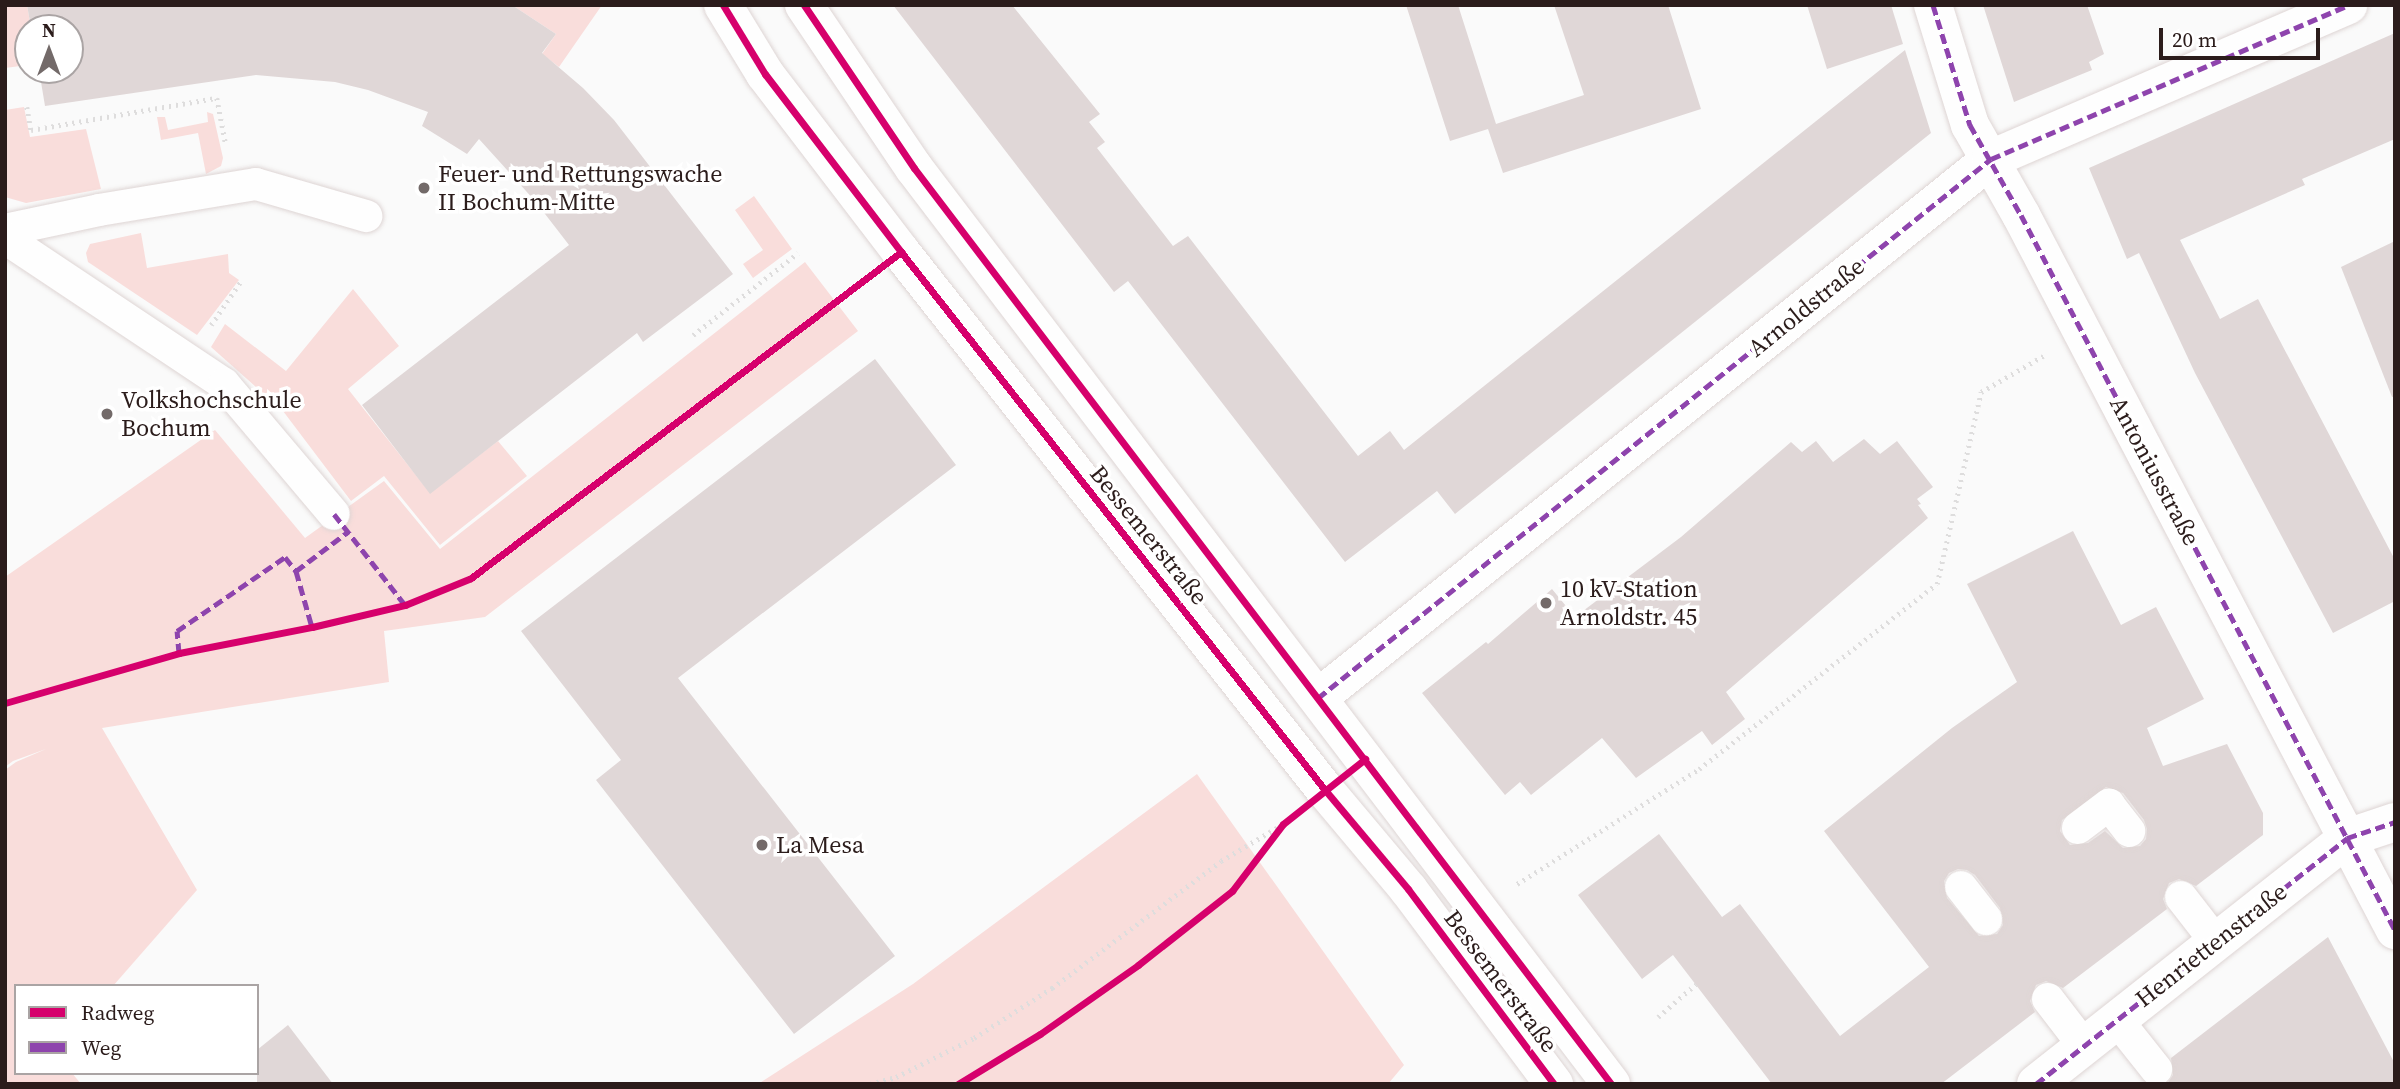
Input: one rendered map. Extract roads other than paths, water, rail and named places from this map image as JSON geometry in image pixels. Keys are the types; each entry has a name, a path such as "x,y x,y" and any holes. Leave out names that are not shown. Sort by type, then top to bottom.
{"street":[{"name":"Bessemerstraße","path":"723,5 765,74 885,231 1325,790 1408,889 1554,1084"},
{"name":"Bessemerstraße","path":"804,5 914,168 1611,1084"},
{"name":"Antoniusstraße","path":"1933,5 1970,125 1991,159 2083,332 2395,930"},
{"name":"Arnoldstraße","path":"1318,698 1991,159 2348,5"},
{"name":"Henriettenstraße","path":"2036,1084 2347,838 2395,822"}],"lane":[{"path":"5,230 99,210 256,184 366,216"},
{"path":"5,238 224,384 334,514"},
{"path":"2078,828 2109,805 2129,831"},
{"path":"1961,887 1986,919"},
{"path":"2182,897 2216,942"},
{"path":"2048,999 2084,1046"},
{"path":"2117,1020 2156,1069"}],"place":[{"name":"Feuer- und Rettungswache II Bochum-Mitte","path":"424,188"},
{"name":"Volkshochschule Bochum","path":"107,414"},
{"name":"10 kV-Station Arnoldstr. 45","path":"1546,603"},
{"name":"La Mesa","path":"762,845"}]}
